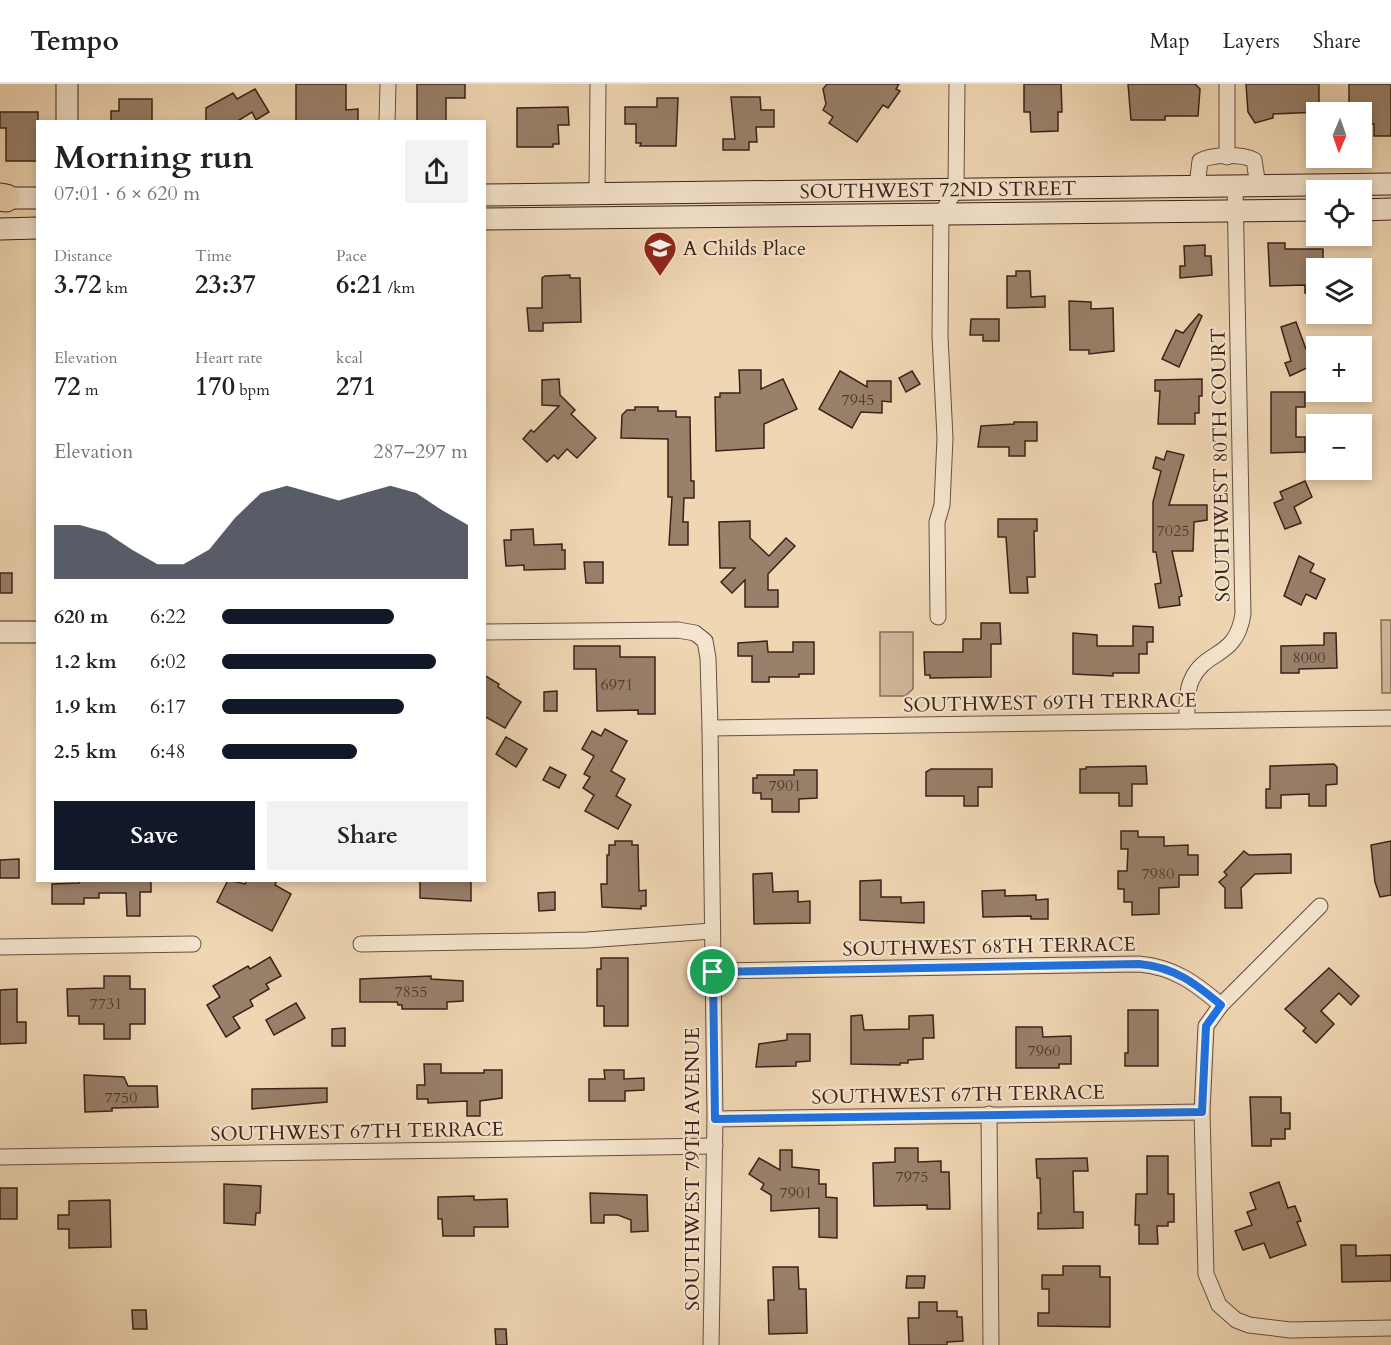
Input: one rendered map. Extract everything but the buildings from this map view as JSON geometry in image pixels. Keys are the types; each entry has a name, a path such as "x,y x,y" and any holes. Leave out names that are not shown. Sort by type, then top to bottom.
{"main road":[{"path":"67,84 67,120"},
{"name":"SOUTHWEST 72ND STREET","path":"486,195 1391,184"},
{"path":"2,198 36,198"},
{"path":"1372,210 1391,209"},
{"name":"SOUTHWEST 72ND STREET","path":"486,219 1306,210"},
{"path":"0,229 36,228"},
{"path":"0,632 36,632"}],"street":[{"path":"387,120 388,84"},
{"path":"597,194 598,84"},
{"path":"938,617 938,522 942,505 945,446 940,336 941,214 956,189 957,84"},
{"path":"1227,84 1227,157"},
{"path":"1197,186 1200,161 1207,158 1246,157 1254,160 1258,186"},
{"name":"SOUTHWEST 80TH COURT","path":"1187,721 1190,681 1199,669 1235,640 1243,614 1235,186"},
{"name":"SOUTHWEST 79TH AVENUE","path":"486,632 674,630 700,636 707,647 715,1119 711,1345"},
{"name":"SOUTHWEST 69TH TERRACE","path":"710,728 1391,718"},
{"path":"1320,906 1221,1005 1206,1026 1202,1112 1206,1274 1215,1299 1236,1320 1257,1327 1277,1329 1391,1328"},
{"path":"361,944 587,940 711,931"},
{"path":"0,947 193,944"},
{"name":"SOUTHWEST 68TH TERRACE","path":"713,972 1139,964 1162,967 1181,974 1221,1005"},
{"name":"SOUTHWEST 67TH TERRACE","path":"715,1119 1202,1112"},
{"path":"989,1114 991,1345"},
{"name":"SOUTHWEST 67TH TERRACE","path":"0,1157 715,1146"}],"shaded area":[{"path":"1381,620 1391,620 1391,693 1382,693"},
{"path":"880,632 913,632 913,689 905,696 880,696"}],"place":[{"name":"A Childs Place","path":"660,277"}],"route":[{"path":"1139,964 1162,967 1181,974 1221,1005 1213,1013 1206,1026 1202,1112 715,1119 713,972 1139,964"}]}
